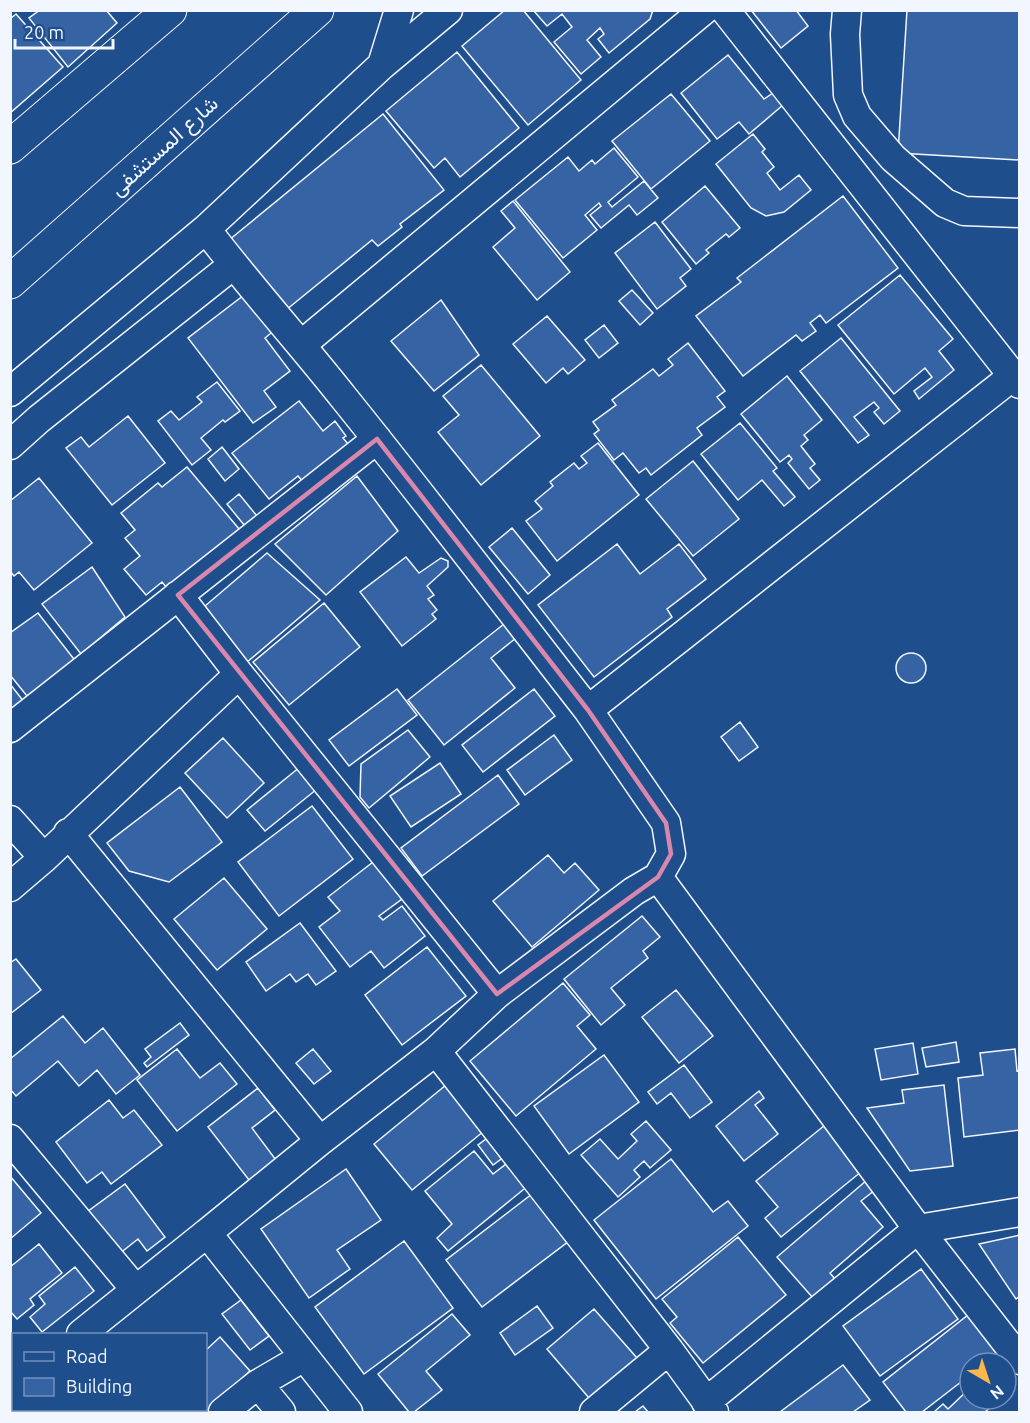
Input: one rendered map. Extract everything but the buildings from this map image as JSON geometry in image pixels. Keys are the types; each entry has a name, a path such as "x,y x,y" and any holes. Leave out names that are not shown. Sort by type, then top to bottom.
{"main road":[{"path":"10,147 170,10"},
{"name":"شارع المستشفى","path":"10,282 317,10"}],"street":[{"path":"382,65 399,10"},
{"path":"10,392 206,230 382,65 448,10"},
{"path":"301,345 704,10"},
{"path":"588,710 1016,380 725,10"},
{"path":"847,10 845,34 848,95 856,116 893,158 945,203 964,211 1020,213"},
{"path":"83,1333 320,1141 436,1052 497,994 634,891 658,877 670,854 666,823 588,710 377,439 232,265 206,230"},
{"path":"10,445 39,419 232,265"},
{"path":"10,728 377,439"},
{"path":"178,595 497,994"},
{"path":"10,887 44,858 239,674"},
{"path":"10,820 44,858"},
{"path":"69,833 320,1141"},
{"path":"658,877 918,1229 1020,1360"},
{"path":"436,1052 669,1350 710,1408 918,1229 1020,1212"},
{"path":"10,1139 135,1289"},
{"path":"207,1233 348,1413"},
{"path":"594,1413 669,1350"},
{"path":"223,1413 258,1384 304,1357"},
{"path":"258,1384 281,1413"}],"highlighted area":[{"path":"377,439 588,710 666,823 671,854 658,877 497,994 178,595"}]}
